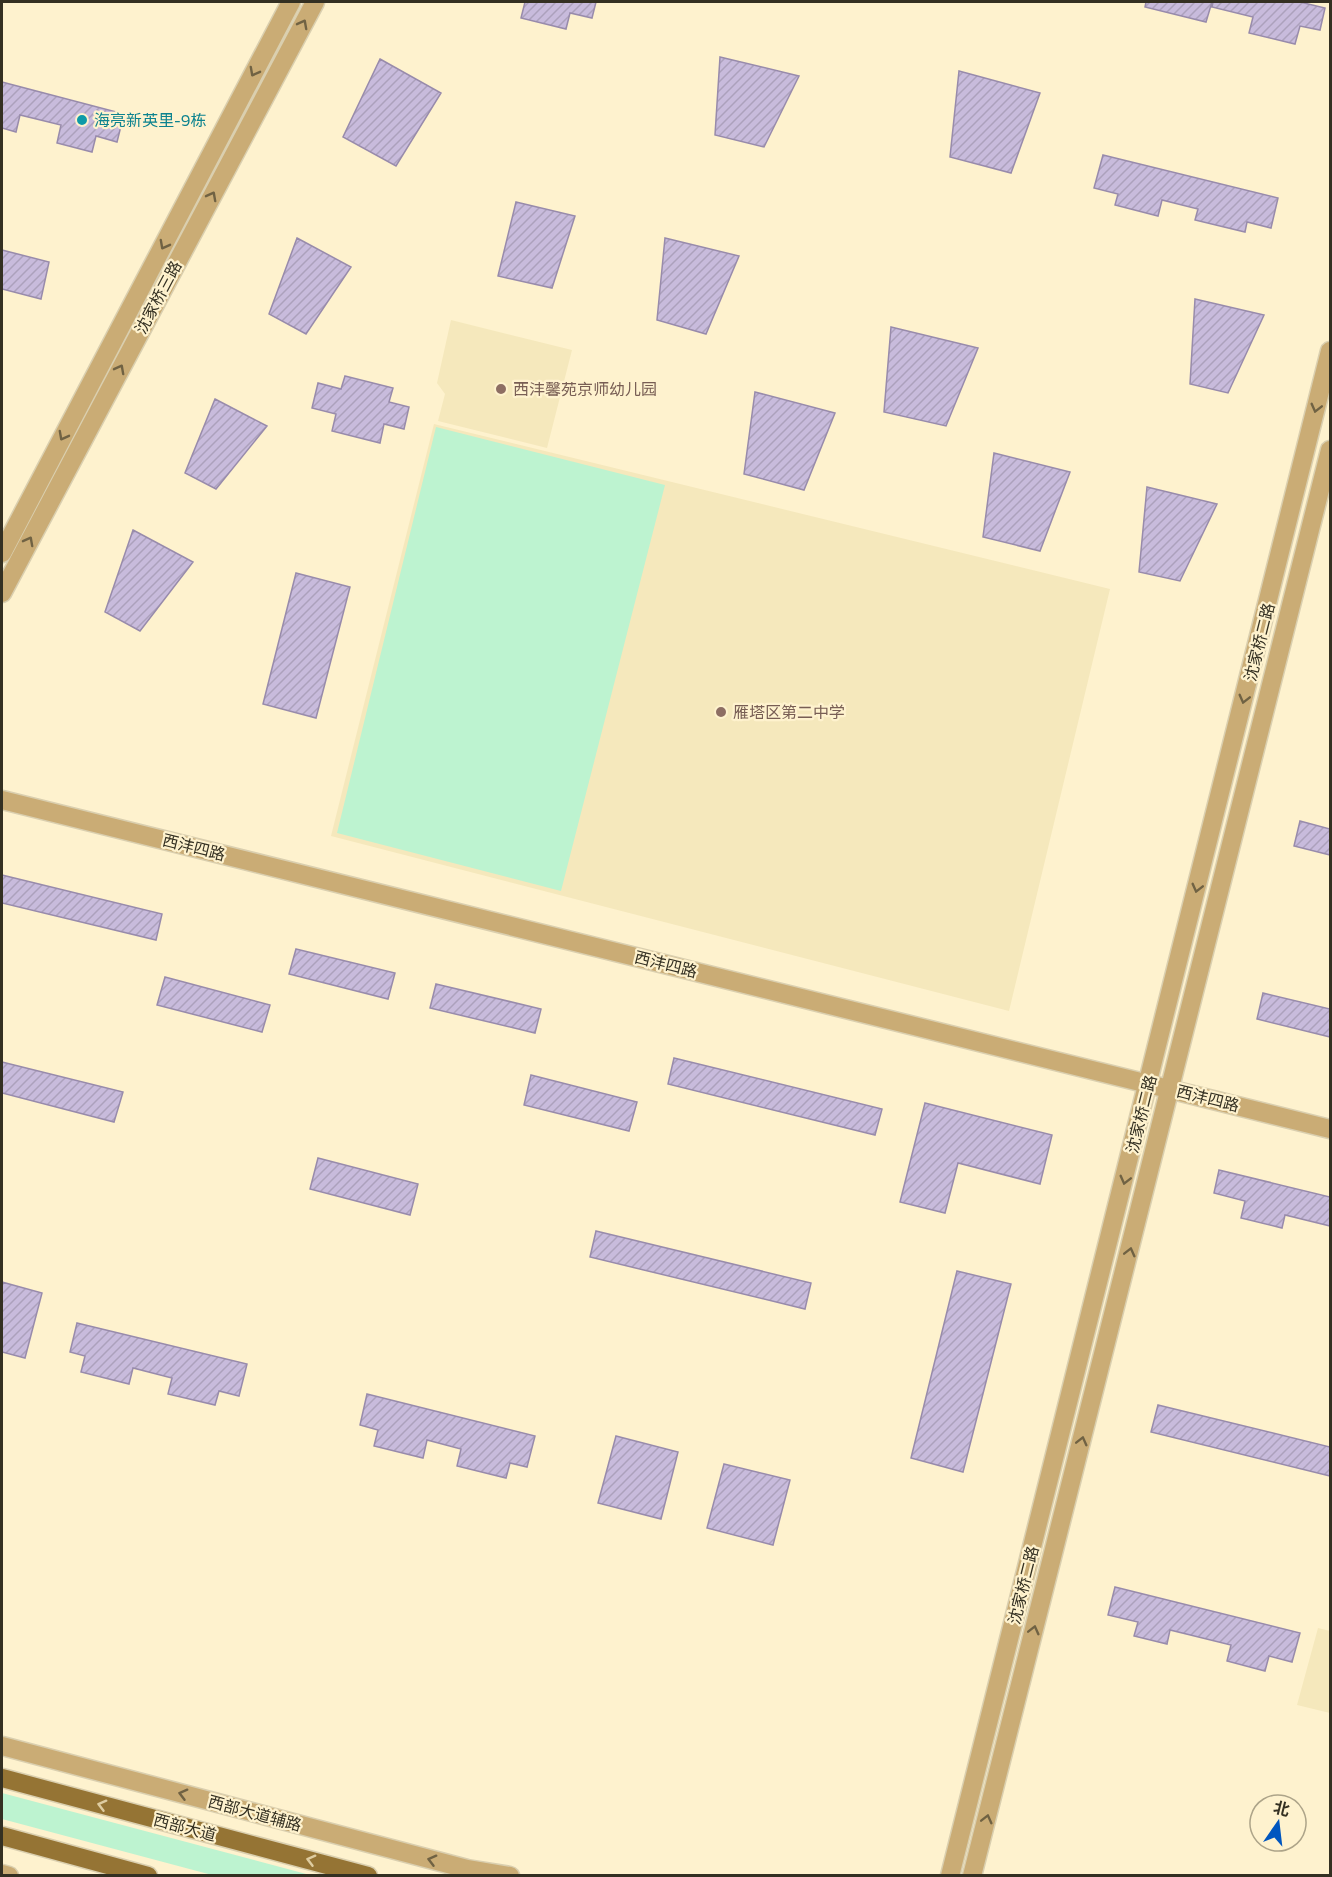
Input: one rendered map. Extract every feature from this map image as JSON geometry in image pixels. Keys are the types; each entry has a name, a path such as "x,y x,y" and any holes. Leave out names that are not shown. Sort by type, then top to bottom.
{"main road":[{"name":"西部大道","path":"2,1778 368,1875"},
{"path":"2,1836 148,1875"}],"street":[{"name":"沈家桥三路","path":"2,553 291,2"},
{"name":"沈家桥三路","path":"2,593 315,2"},
{"name":"沈家桥二路","path":"950,1875 1330,351"},
{"name":"沈家桥二路","path":"972,1875 1330,450"},
{"name":"西沣四路","path":"2,800 1330,1129"},
{"name":"西部大道辅路","path":"2,1746 467,1869 510,1875"},
{"path":"2,1874 9,1875"}],"shaded area":[{"name":"西沣馨苑京师幼儿园","path":"451,320 572,350 547,448 438,421 445,394 437,383"},
{"name":"雁塔区第二中学","path":"434,424 1110,589 1009,1011 331,836"},
{"path":"1318,1628 1330,1631 1330,1713 1297,1705"}],"green space":[{"path":"436,427 665,485 561,891 337,833"},
{"path":"2,1793 310,1875 212,1875 2,1819"}],"building":[{"path":"525,2 596,2 592,18 570,13 566,29 521,18"},
{"path":"1146,2 1212,2 1206,22 1145,7"},
{"path":"1213,2 1300,2 1325,8 1320,30 1300,26 1295,44 1249,33 1253,17 1212,7"},
{"path":"720,57 799,76 764,147 715,135"},
{"path":"380,59 441,93 396,166 343,137"},
{"path":"959,71 1040,93 1011,173 950,157"},
{"name":"海亮新英里-9栋","path":"2,82 124,114 117,142 96,136 92,152 57,143 61,125 20,115 16,132 2,128"},
{"path":"1103,155 1278,198 1271,228 1247,222 1245,232 1195,220 1198,209 1162,200 1158,216 1115,205 1118,194 1094,188"},
{"path":"516,202 575,216 552,288 498,276"},
{"path":"297,238 351,267 306,334 269,314"},
{"path":"665,238 739,256 706,334 657,320"},
{"path":"2,250 49,262 41,299 2,289"},
{"path":"1195,299 1264,315 1228,393 1190,384"},
{"path":"891,327 978,348 946,426 884,412"},
{"path":"345,376 393,388 389,402 409,407 404,429 384,424 380,443 332,431 336,414 312,408 318,383 341,389"},
{"path":"755,392 835,413 804,490 744,474"},
{"path":"215,399 267,426 216,489 185,473"},
{"path":"994,453 1070,472 1040,551 983,537"},
{"path":"1147,487 1217,504 1180,581 1139,572"},
{"path":"133,530 193,562 140,631 105,612"},
{"path":"296,573 350,587 316,718 263,704"},
{"path":"1300,821 1330,829 1330,855 1294,846"},
{"path":"2,875 162,914 156,940 2,903"},
{"path":"296,949 395,973 388,999 289,974"},
{"path":"165,977 270,1005 262,1032 157,1005"},
{"path":"436,984 541,1009 535,1033 430,1008"},
{"path":"1263,993 1330,1009 1330,1037 1257,1019"},
{"path":"674,1058 882,1109 875,1135 668,1084"},
{"path":"2,1062 123,1092 114,1122 2,1093"},
{"path":"531,1075 637,1102 629,1131 524,1105"},
{"path":"925,1103 1052,1135 1040,1184 958,1163 945,1213 900,1202"},
{"path":"318,1158 418,1184 410,1215 310,1189"},
{"path":"1219,1170 1330,1197 1330,1226 1285,1215 1282,1228 1241,1218 1245,1201 1214,1193"},
{"path":"596,1231 811,1283 805,1309 590,1257"},
{"path":"957,1271 1011,1284 963,1472 911,1458"},
{"path":"2,1282 42,1293 25,1358 2,1352"},
{"path":"77,1323 247,1364 239,1396 219,1391 215,1405 168,1394 172,1378 133,1368 129,1384 81,1372 85,1356 70,1352"},
{"path":"367,1394 535,1436 527,1467 510,1463 506,1478 457,1466 461,1449 427,1440 423,1458 374,1446 378,1430 360,1425"},
{"path":"1158,1405 1330,1447 1330,1476 1151,1432"},
{"path":"616,1436 678,1452 661,1519 598,1503"},
{"path":"724,1464 790,1480 773,1545 707,1528"},
{"path":"1115,1587 1300,1633 1292,1662 1269,1656 1265,1671 1227,1661 1231,1645 1170,1630 1167,1644 1134,1636 1138,1622 1108,1615"}],"place":[{"name":"海亮新英里-9栋","path":"82,120"},
{"name":"西沣馨苑京师幼儿园","path":"501,389"},
{"name":"雁塔区第二中学","path":"721,712"}]}
